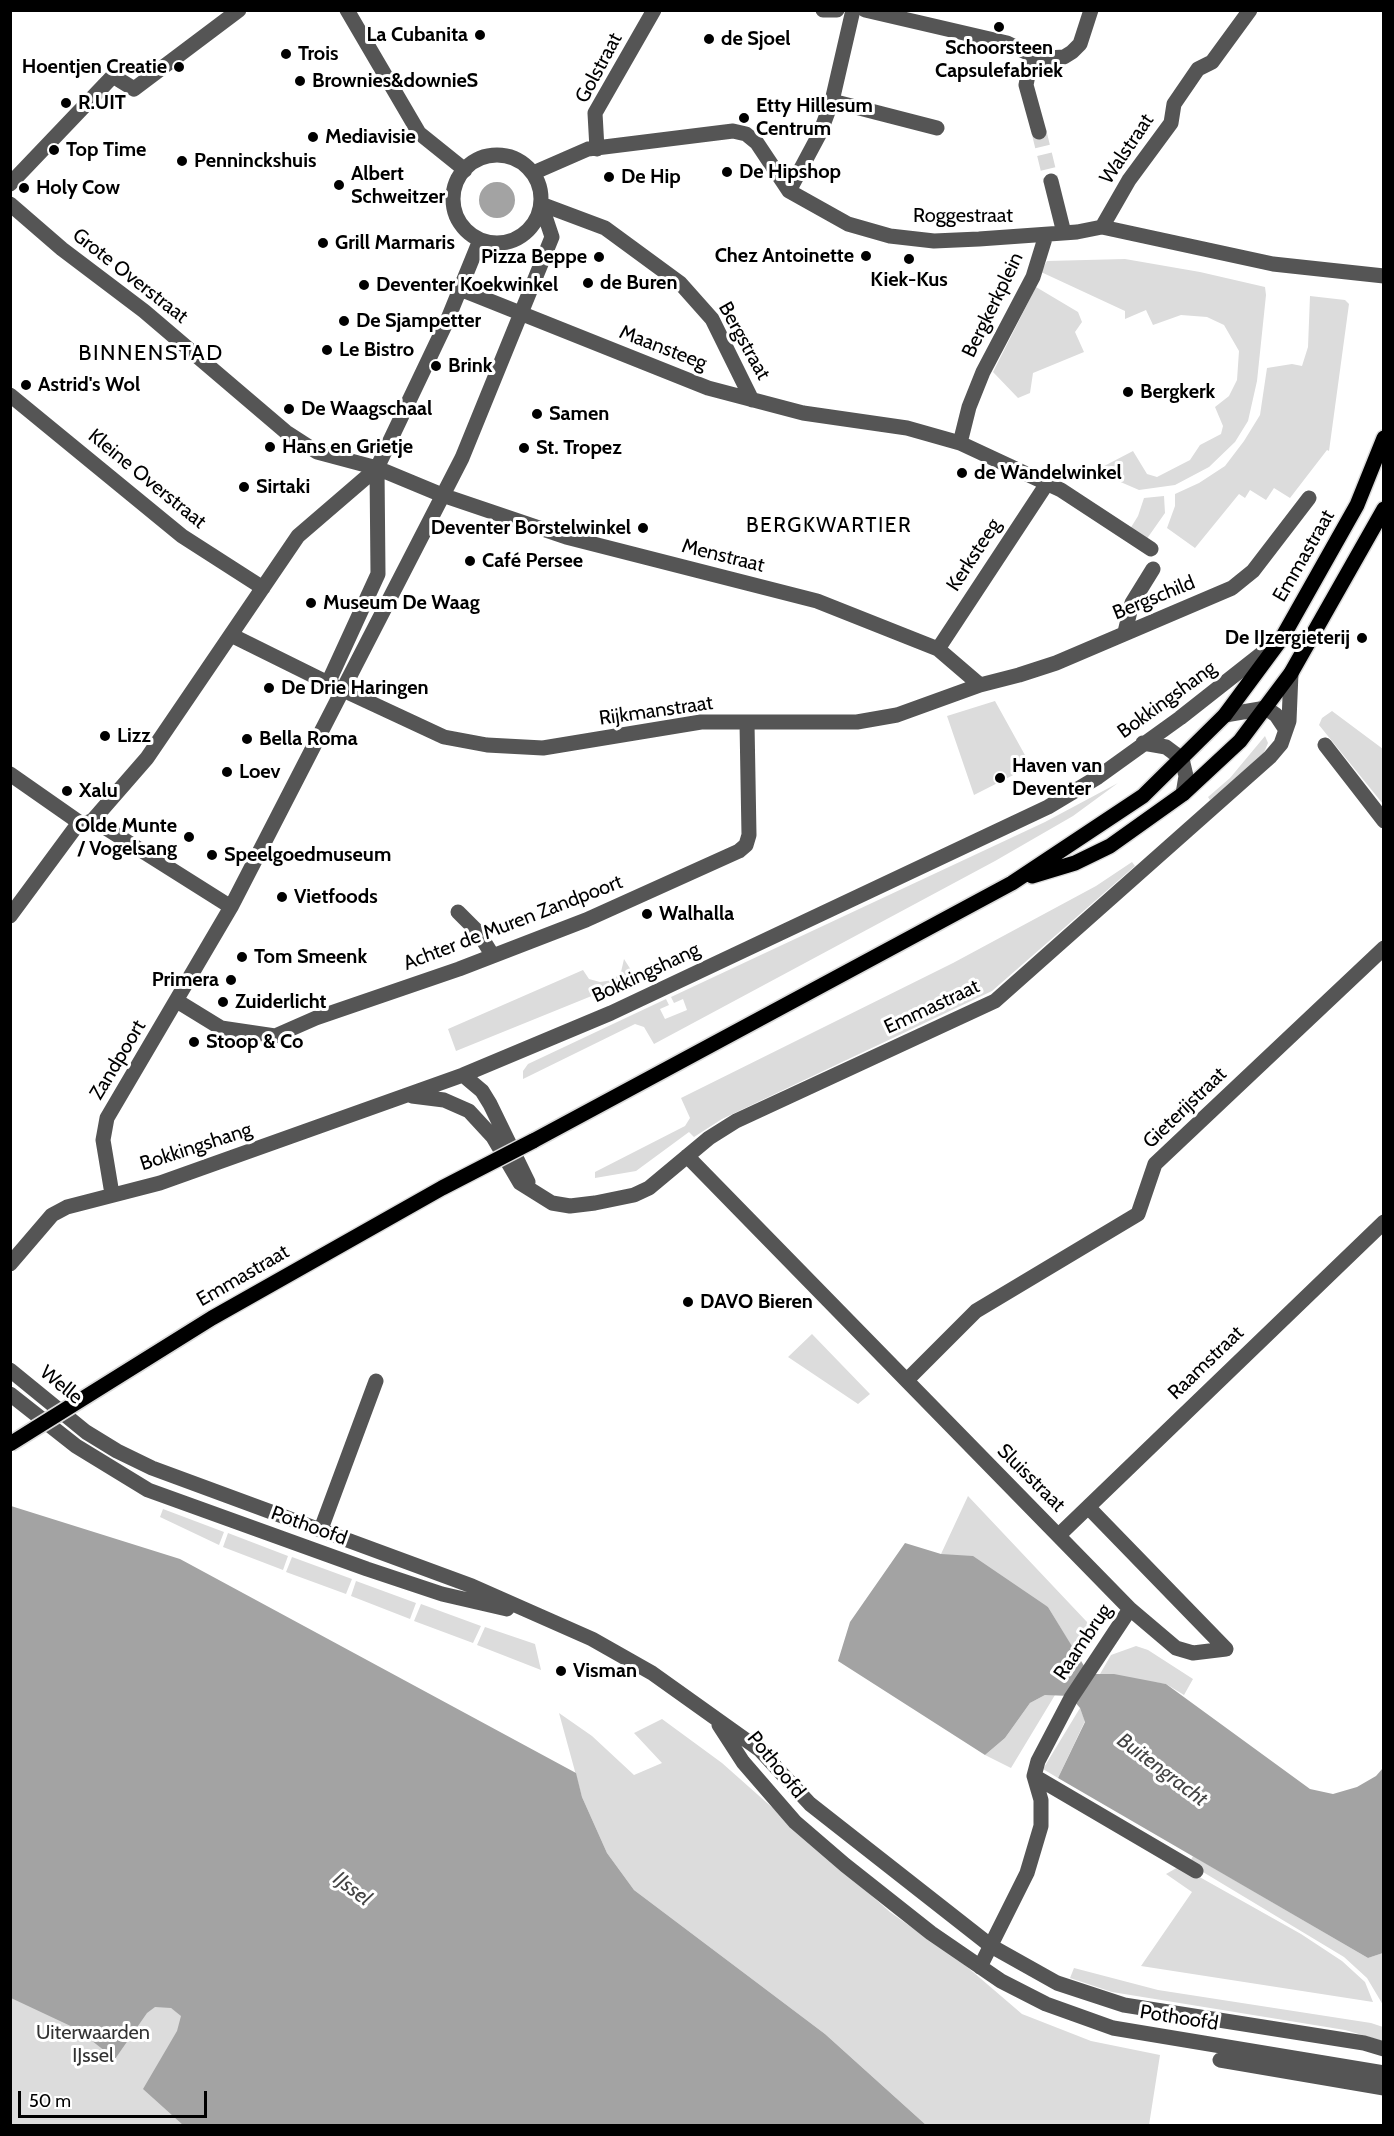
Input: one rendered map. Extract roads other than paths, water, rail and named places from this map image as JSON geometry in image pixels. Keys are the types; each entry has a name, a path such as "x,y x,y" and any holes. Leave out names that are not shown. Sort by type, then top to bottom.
{"main road":[{"name":"Emmastraat","path":"10,1444 212,1318 441,1188 533,1141 1012,883 1143,796 1225,715 1282,638 1357,505 1383,438"},
{"name":"Emmastraat","path":"1012,883 1075,863 1110,846 1183,794 1240,741 1291,673 1383,509"}],"street":[{"path":"10,183 113,76 134,89 239,10"},
{"path":"347,10 419,133 465,170"},
{"name":"Golstraat","path":"597,149 595,113 654,10"},
{"path":"823,10 837,10"},
{"path":"789,191 820,133 832,101 853,10"},
{"path":"865,10 1007,43 1032,55 1064,57 1080,44 1091,10"},
{"name":"Walstraat","path":"1102,227 1129,180 1171,123 1174,104 1180,95 1198,69 1212,62 1250,10"},
{"path":"1032,55 1026,85 1039,132"},
{"path":"832,101 937,128"},
{"name":"Roggestraat","path":"597,149 733,131 746,134 757,143 789,191 848,224 890,236 934,241 1046,235"},
{"path":"533,173 588,149 597,149"},
{"path":"10,774 231,907 462,458 552,237 541,204 538,183 533,173 518,160 498,155 479,159 465,170 457,181 453,204 462,225 480,240 507,242 520,237 537,217 541,204"},
{"path":"1051,181 1064,233"},
{"name":"Grote Overstraat","path":"10,204 62,249 144,311 286,432 317,452 377,468"},
{"name":"Bergstraat","path":"541,204 605,228 680,283 712,319 752,400 803,413 907,428 960,443"},
{"path":"1046,235 1102,227 1273,264 1383,276"},
{"name":"Bergkerkplein","path":"960,443 969,407 983,372 1033,277 1046,235"},
{"path":"10,916 75,828 88,823 147,758 298,536 377,468 460,289 480,240"},
{"path":"460,289 521,314"},
{"name":"Maansteeg","path":"521,314 676,377 752,400"},
{"name":"Kleine Overstraat","path":"10,395 182,536 263,588"},
{"path":"960,443 1061,490 1151,549"},
{"path":"377,468 442,495"},
{"path":"328,683 378,574 377,468"},
{"path":"435,480 442,495"},
{"name":"Kerksteeg","path":"938,649 1046,484"},
{"name":"Menstraat","path":"442,495 566,537 817,601 938,649 980,685"},
{"name":"Bergschild","path":"980,685 1056,663 1232,588 1253,572 1309,498"},
{"path":"1125,632 1132,603 1153,569"},
{"path":"231,635 344,689"},
{"name":"Bokkingshang","path":"112,1194 160,1183 463,1075 611,1013 1048,807 1098,777 1222,687 1282,638"},
{"name":"Emmastraat","path":"409,1095 444,1101 469,1111 493,1137 520,1183 562,1205 618,1199 649,1188 709,1138 736,1121 994,1001 1270,757 1281,744 1291,710 1291,673"},
{"name":"Rijkmanstraat","path":"344,689 444,737 487,745 543,748 700,722 857,722 897,715 980,685"},
{"path":"1225,715 1266,708 1276,715 1286,730"},
{"name":"Achter de Muren Zandpoort","path":"177,1001 221,1028 275,1036 316,1018 493,956 586,920 744,846 749,835 747,723"},
{"path":"1143,743 1166,747 1182,759 1186,776 1183,794"},
{"path":"1325,745 1383,821"},
{"name":"Zandpoort","path":"112,1194 103,1140 107,1118 231,907"},
{"path":"458,912 478,932 493,956"},
{"name":"Gieterijstraat","path":"907,1380 976,1311 1138,1214 1155,1164 1383,948"},
{"path":"463,1075 482,1091 490,1104 532,1190"},
{"name":"Sluisstraat","path":"687,1156 1130,1609 1176,1648 1193,1653 1226,1649 1089,1508"},
{"path":"10,1264 52,1215 78,1202 112,1194"},
{"name":"Raamstraat","path":"1059,1535 1383,1222"},
{"name":"Welle","path":"10,1370 86,1432"},
{"path":"321,1529 376,1381"},
{"name":"Welle","path":"10,1394 76,1446"},
{"name":"Pothoofd","path":"86,1432 117,1452 152,1468 472,1586 592,1639 652,1673 760,1750 810,1804 991,1946 1057,1983 1124,2005 1364,2043 1383,2049"},
{"name":"Pothoofd","path":"76,1446 148,1490 442,1594 539,1617"},
{"name":"Raambrug","path":"1034,1776 1038,1761 1071,1698 1130,1609"},
{"name":"Pothoofd","path":"714,1718 743,1762 795,1822 931,1933 980,1967 1046,2004 1113,2028 1383,2073"},
{"path":"1034,1776 1196,1870"},
{"path":"980,1967 1027,1873 1041,1826 1041,1800 1034,1776"},
{"name":"Pothoofd","path":"1220,2060 1383,2088"}],"water":[{"path":"497,182 510,187 515,200 510,213 497,218 484,213 479,200 484,187"},
{"name":"IJssel","path":"11,1506 180,1559 576,1773 582,1797 607,1853 634,1890 825,2034 926,2125 183,2125 143,2089 177,2031 181,2016 171,2008 155,2007 147,2013 115,2059 77,2029 11,1998"},
{"name":"Buitengracht","path":"905,1543 941,1554 973,1556 1048,1607 1089,1674 1114,1674 1166,1684 1310,1789 1333,1794 1357,1787 1376,1776 1383,1768 1383,1953 1368,1958 1058,1778 1085,1722 1080,1708 1070,1696 1045,1695 1030,1703 1005,1738 985,1755 838,1661 850,1622"}],"tunnel":[{"path":"1039,132 1051,181"}],"place":[{"name":"Schoorsteen Capsulefabriek","path":"999,27"},
{"name":"La Cubanita","path":"480,35"},
{"name":"de Sjoel","path":"709,39"},
{"name":"Trois","path":"286,54"},
{"name":"Hoentjen Creatie","path":"179,67"},
{"name":"Brownies&downieS","path":"300,81"},
{"name":"R.UIT","path":"66,103"},
{"name":"Etty Hillesum Centrum","path":"744,118"},
{"name":"Mediavisie","path":"313,137"},
{"name":"Top Time","path":"54,150"},
{"name":"Penninckshuis","path":"182,161"},
{"name":"De Hipshop","path":"727,172"},
{"name":"De Hip","path":"609,177"},
{"name":"Albert Schweitzer","path":"339,185"},
{"name":"Holy Cow","path":"24,188"},
{"name":"Grill Marmaris","path":"323,243"},
{"name":"Chez Antoinette","path":"866,256"},
{"name":"Pizza Beppe","path":"599,257"},
{"name":"Kiek-Kus","path":"909,259"},
{"name":"de Buren","path":"588,283"},
{"name":"Deventer Koekwinkel","path":"364,285"},
{"name":"De Sjampetter","path":"344,321"},
{"name":"Le Bistro","path":"327,350"},
{"name":"Brink","path":"436,366"},
{"name":"Astrid's Wol","path":"26,385"},
{"name":"Bergkerk","path":"1128,392"},
{"name":"De Waagschaal","path":"289,409"},
{"name":"Samen","path":"537,414"},
{"name":"Hans en Grietje","path":"270,447"},
{"name":"St. Tropez","path":"524,448"},
{"name":"de Wandelwinkel","path":"962,473"},
{"name":"Sirtaki","path":"244,487"},
{"name":"Deventer Borstelwinkel","path":"643,528"},
{"name":"Café Persee","path":"470,561"},
{"name":"Museum De Waag","path":"311,603"},
{"name":"De IJzergieterij","path":"1362,638"},
{"name":"De Drie Haringen","path":"269,688"},
{"name":"Lizz","path":"105,736"},
{"name":"Bella Roma","path":"247,739"},
{"name":"Loev","path":"227,772"},
{"name":"Haven van Deventer","path":"1000,778"},
{"name":"Xalu","path":"67,791"},
{"name":"Olde Munte / Vogelsang","path":"189,837"},
{"name":"Speelgoedmuseum","path":"212,855"},
{"name":"Vietfoods","path":"282,897"},
{"name":"Walhalla","path":"647,914"},
{"name":"Tom Smeenk","path":"242,957"},
{"name":"Primera","path":"231,980"},
{"name":"Zuiderlicht","path":"223,1002"},
{"name":"Stoop & Co","path":"194,1042"},
{"name":"DAVO Bieren","path":"688,1302"},
{"name":"Visman","path":"561,1671"}],"district":[{"name":"BINNENSTAD","path":"151,354"},
{"name":"BERGKWARTIER","path":"829,526"}],"park label":[{"name":"Uiterwaarden IJssel","path":"93,2044"}]}
